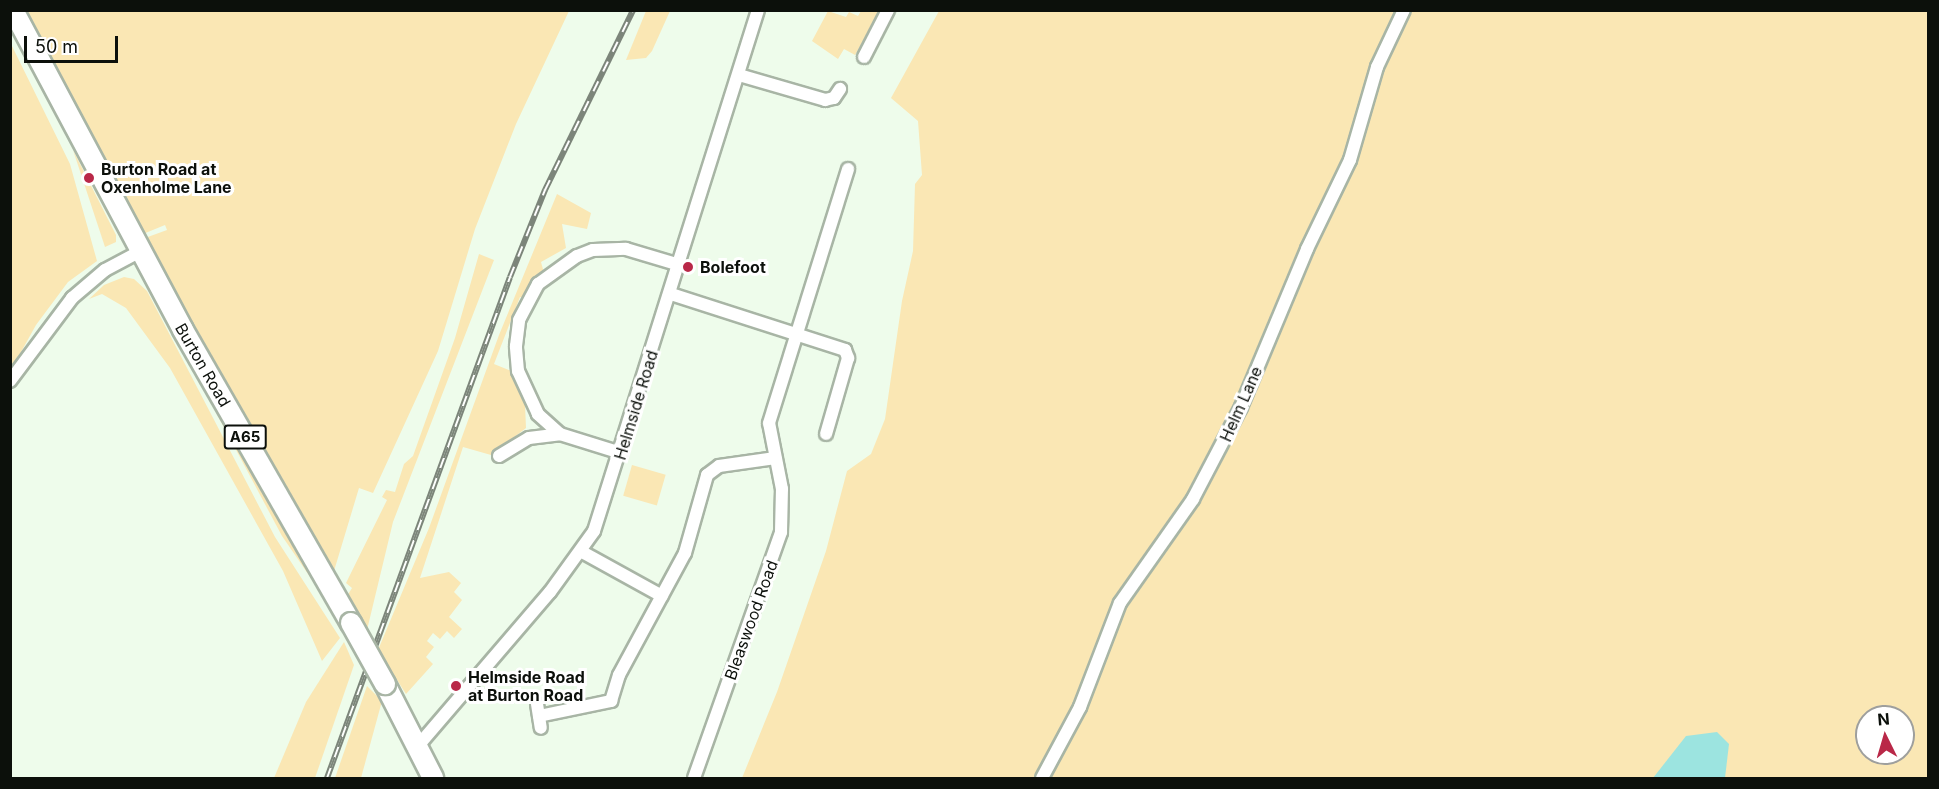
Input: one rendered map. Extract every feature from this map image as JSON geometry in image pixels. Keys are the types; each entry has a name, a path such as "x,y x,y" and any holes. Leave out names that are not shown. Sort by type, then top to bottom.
{"main road":[{"name":"Burton Road","path":"14,10 140,251 385,684 433,778"}],"street":[{"name":"Helmside Road","path":"417,747 582,552 598,521 671,294 758,10"},
{"path":"864,57 888,10"},
{"name":"Helm Lane","path":"1042,778 1080,707 1120,603 1193,499 1241,407 1307,249 1350,160 1377,67 1404,10"},
{"path":"739,75 825,100 834,98 840,89"},
{"name":"Bleaswood Road","path":"694,778 781,532 782,489 769,423 796,335 849,189 848,169"},
{"path":"560,434 538,414 522,385 516,346 519,320 538,284 577,256 609,248 626,249 680,265"},
{"path":"10,381 72,298 105,270 140,251"},
{"path":"671,294 848,354 826,434"},
{"path":"529,438 538,414"},
{"path":"499,456 529,438 560,434 621,453"},
{"path":"539,716 611,701 619,675 685,553 711,470 775,458"},
{"path":"582,552 662,596"}],"shaded area":[{"path":"21,11 569,11 516,124 475,229 438,351 373,493 359,488 334,571 330,571 190,326 145,238 167,230 165,225 143,234 140,222 133,223"},
{"path":"646,11 670,11 652,51 646,58 626,60"},
{"path":"828,11 846,17 849,12 858,16 861,11 880,11 855,55 844,49 838,59 812,41"},
{"path":"939,11 1928,11 1928,778 742,778 777,692 826,551 847,471 871,454 885,419 902,301 913,251 915,184 922,175 918,121 891,98"},
{"path":"10,42 70,164 97,261 68,282 36,325 11,370"},
{"path":"73,150 116,235 116,242 105,247"},
{"path":"557,194 591,213 587,229 562,224 566,248 541,262 544,273 524,299 520,297 494,364 514,372 525,404 526,428 491,455 463,447 420,578 449,572 461,583 454,592 462,600 449,617 462,629 454,638 447,631 440,639 433,633 427,641 434,647 426,657 433,664 406,694 378,650 429,528 499,335"},
{"path":"479,254 494,260 393,522 367,630 347,596 352,588 346,583 387,500 382,497 386,490 395,492 404,464 413,456 455,338"},
{"path":"124,277 134,279 147,291 275,537 340,638 322,661 283,571 170,368 126,308 102,294 89,299 104,285"},
{"path":"195,373 197,374 337,616 282,536"},
{"path":"632,465 666,475 657,505 623,496"},
{"path":"344,642 354,665 315,778 274,778 306,702"},
{"path":"367,686 382,701 361,778 335,778"}],"water":[{"path":"1717,732 1729,744 1725,778 1653,778 1686,736"}],"railway":[{"path":"327,778 510,277 545,190 633,10"}],"place":[{"name":"Burton Road at Oxenholme Lane","path":"89,178"},
{"name":"Bolefoot","path":"688,267"},
{"name":"Helmside Road at Burton Road","path":"456,686"}]}
